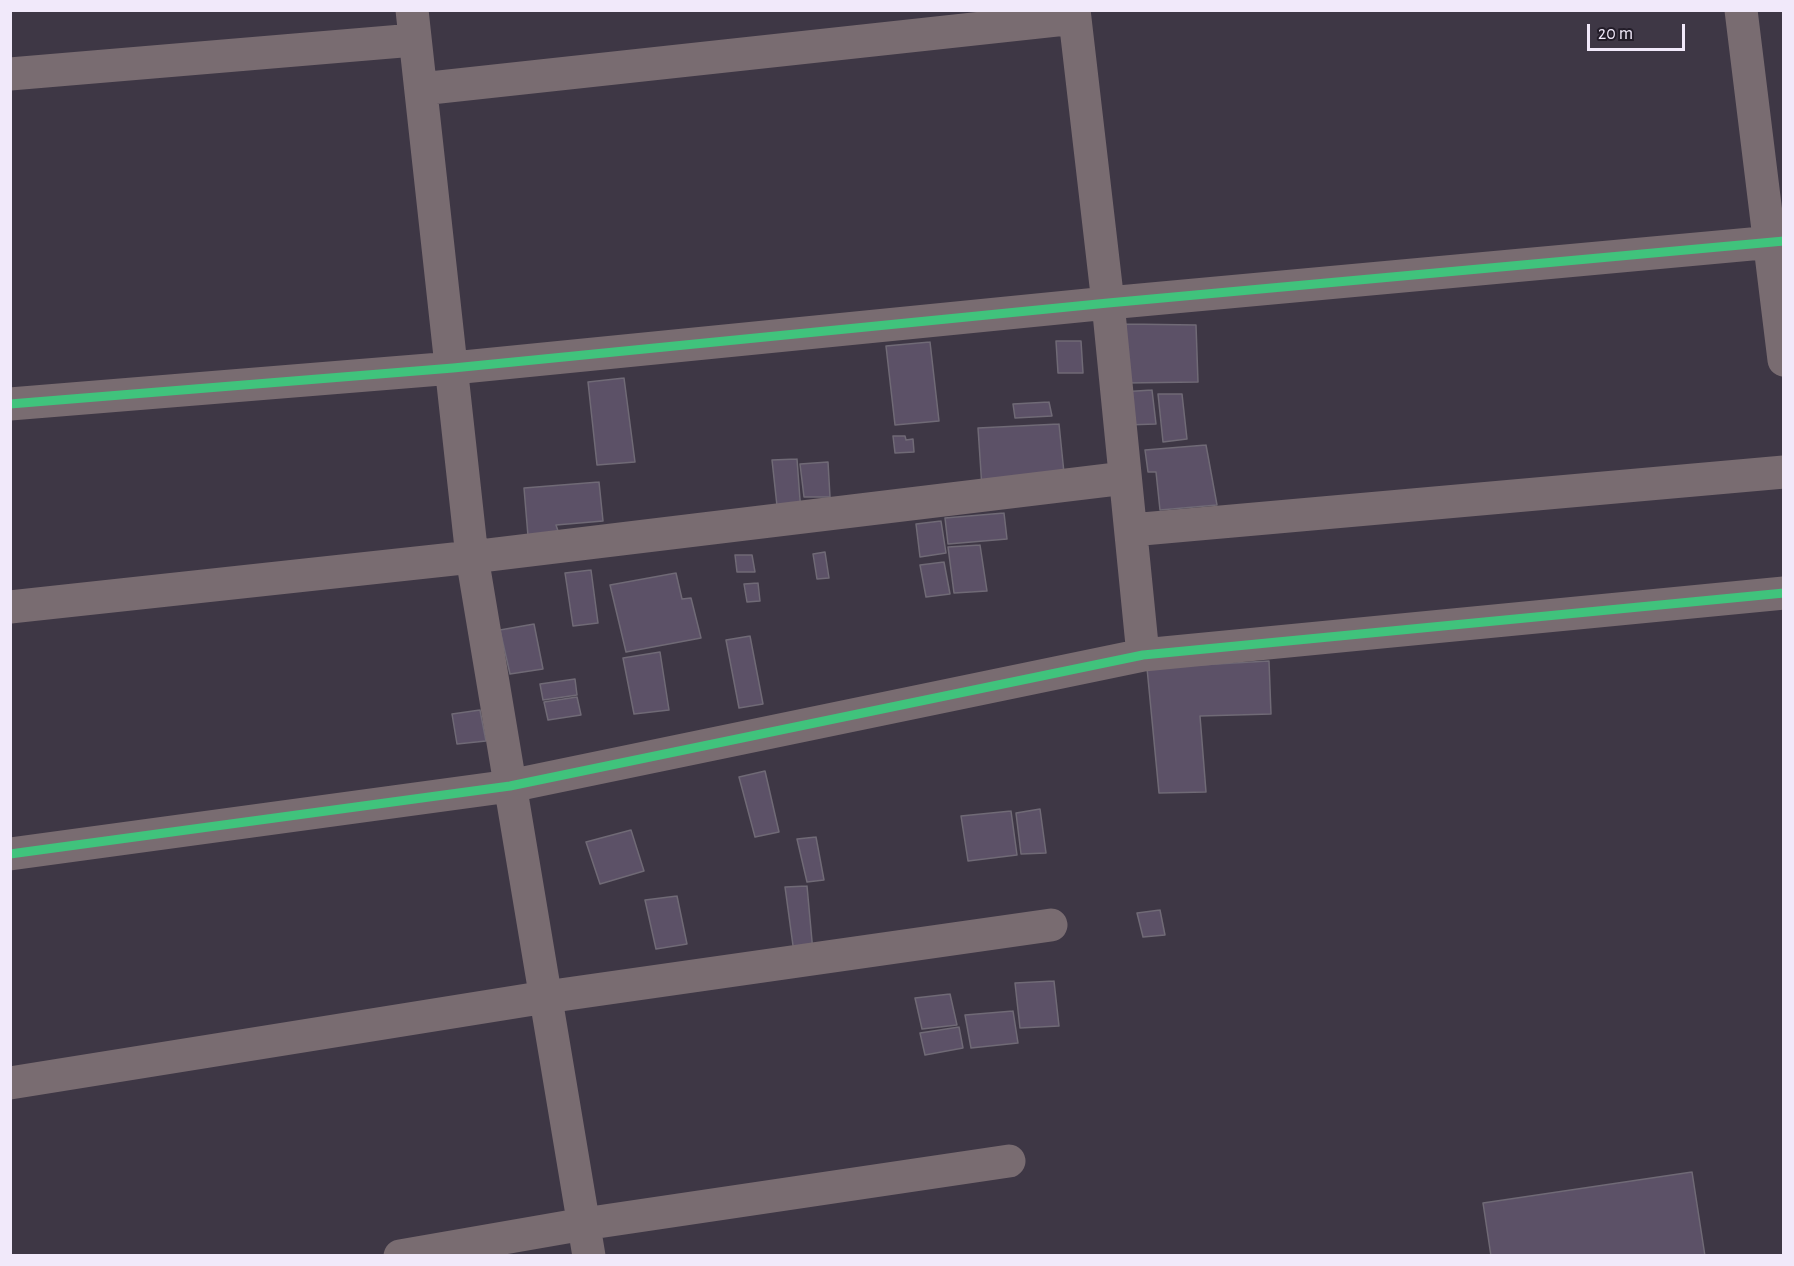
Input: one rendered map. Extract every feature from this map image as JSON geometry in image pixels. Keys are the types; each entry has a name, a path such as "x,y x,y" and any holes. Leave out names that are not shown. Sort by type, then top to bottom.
{"street":[{"path":"1741,10 1777,241 1784,360"},
{"path":"421,89 1075,14 1108,303 1143,655"},
{"path":"10,74 413,25 453,368 472,557 586,1240"},
{"path":"10,404 453,368 1108,303 1777,241"},
{"path":"1131,530 1784,472"},
{"path":"10,607 472,557 1125,478"},
{"path":"10,854 510,786 1143,655 1784,593"},
{"path":"10,1083 546,997 1051,925"},
{"path":"400,1256 586,1240 1009,1161"}],"building":[{"path":"1126,324 1196,325 1198,382 1125,383"},
{"path":"1056,341 1081,341 1083,373 1058,373"},
{"path":"930,342 939,421 895,425 886,346"},
{"path":"624,378 635,462 597,465 588,382"},
{"path":"1152,390 1156,424 1125,425 1121,392"},
{"path":"1158,394 1182,394 1187,439 1163,442"},
{"path":"1049,402 1052,416 1015,418 1013,404"},
{"path":"1059,424 1064,473 982,488 978,428"},
{"path":"893,436 905,436 906,440 913,439 914,452 895,453"},
{"path":"1206,445 1217,505 1160,510 1156,472 1148,472 1145,450"},
{"path":"797,459 801,513 778,515 772,460"},
{"path":"828,462 830,497 804,497 800,464"},
{"path":"599,482 603,521 556,525 559,534 528,536 524,488"},
{"path":"1004,513 1007,539 948,544 945,518"},
{"path":"941,521 946,553 920,557 916,524"},
{"path":"980,545 987,591 954,593 948,547"},
{"path":"825,552 829,578 817,579 813,554"},
{"path":"735,555 752,555 755,572 737,572"},
{"path":"944,562 950,594 926,597 920,565"},
{"path":"591,570 598,623 573,626 565,573"},
{"path":"676,573 682,599 691,598 701,638 626,652 610,585"},
{"path":"758,583 760,601 747,602 744,584"},
{"path":"534,624 543,669 510,674 500,630"},
{"path":"750,636 763,704 739,708 726,640"},
{"path":"660,652 669,710 634,714 623,658"},
{"path":"1269,661 1271,714 1200,716 1206,792 1159,793 1147,668"},
{"path":"575,679 577,695 543,700 540,684"},
{"path":"577,697 581,715 548,720 544,702"},
{"path":"480,710 486,741 457,744 452,714"},
{"path":"765,771 779,832 755,837 739,777"},
{"path":"1040,809 1046,853 1021,854 1016,813"},
{"path":"1011,811 1017,855 968,861 961,816"},
{"path":"631,830 644,871 600,884 586,842"},
{"path":"816,837 824,880 807,882 797,839"},
{"path":"807,886 813,952 794,953 785,887"},
{"path":"677,896 687,944 656,949 645,900"},
{"path":"1160,910 1165,935 1143,937 1137,913"},
{"path":"1054,981 1059,1026 1020,1028 1015,983"},
{"path":"950,994 957,1025 922,1029 915,998"},
{"path":"1013,1011 1018,1043 971,1048 965,1015"},
{"path":"959,1027 963,1048 925,1055 920,1033"},
{"path":"1692,1172 1705,1256 1491,1256 1483,1203"}],"cycle path":[{"path":"10,404 453,368 1108,303 1784,241"},
{"path":"10,854 510,786 1143,655 1784,593"}]}
